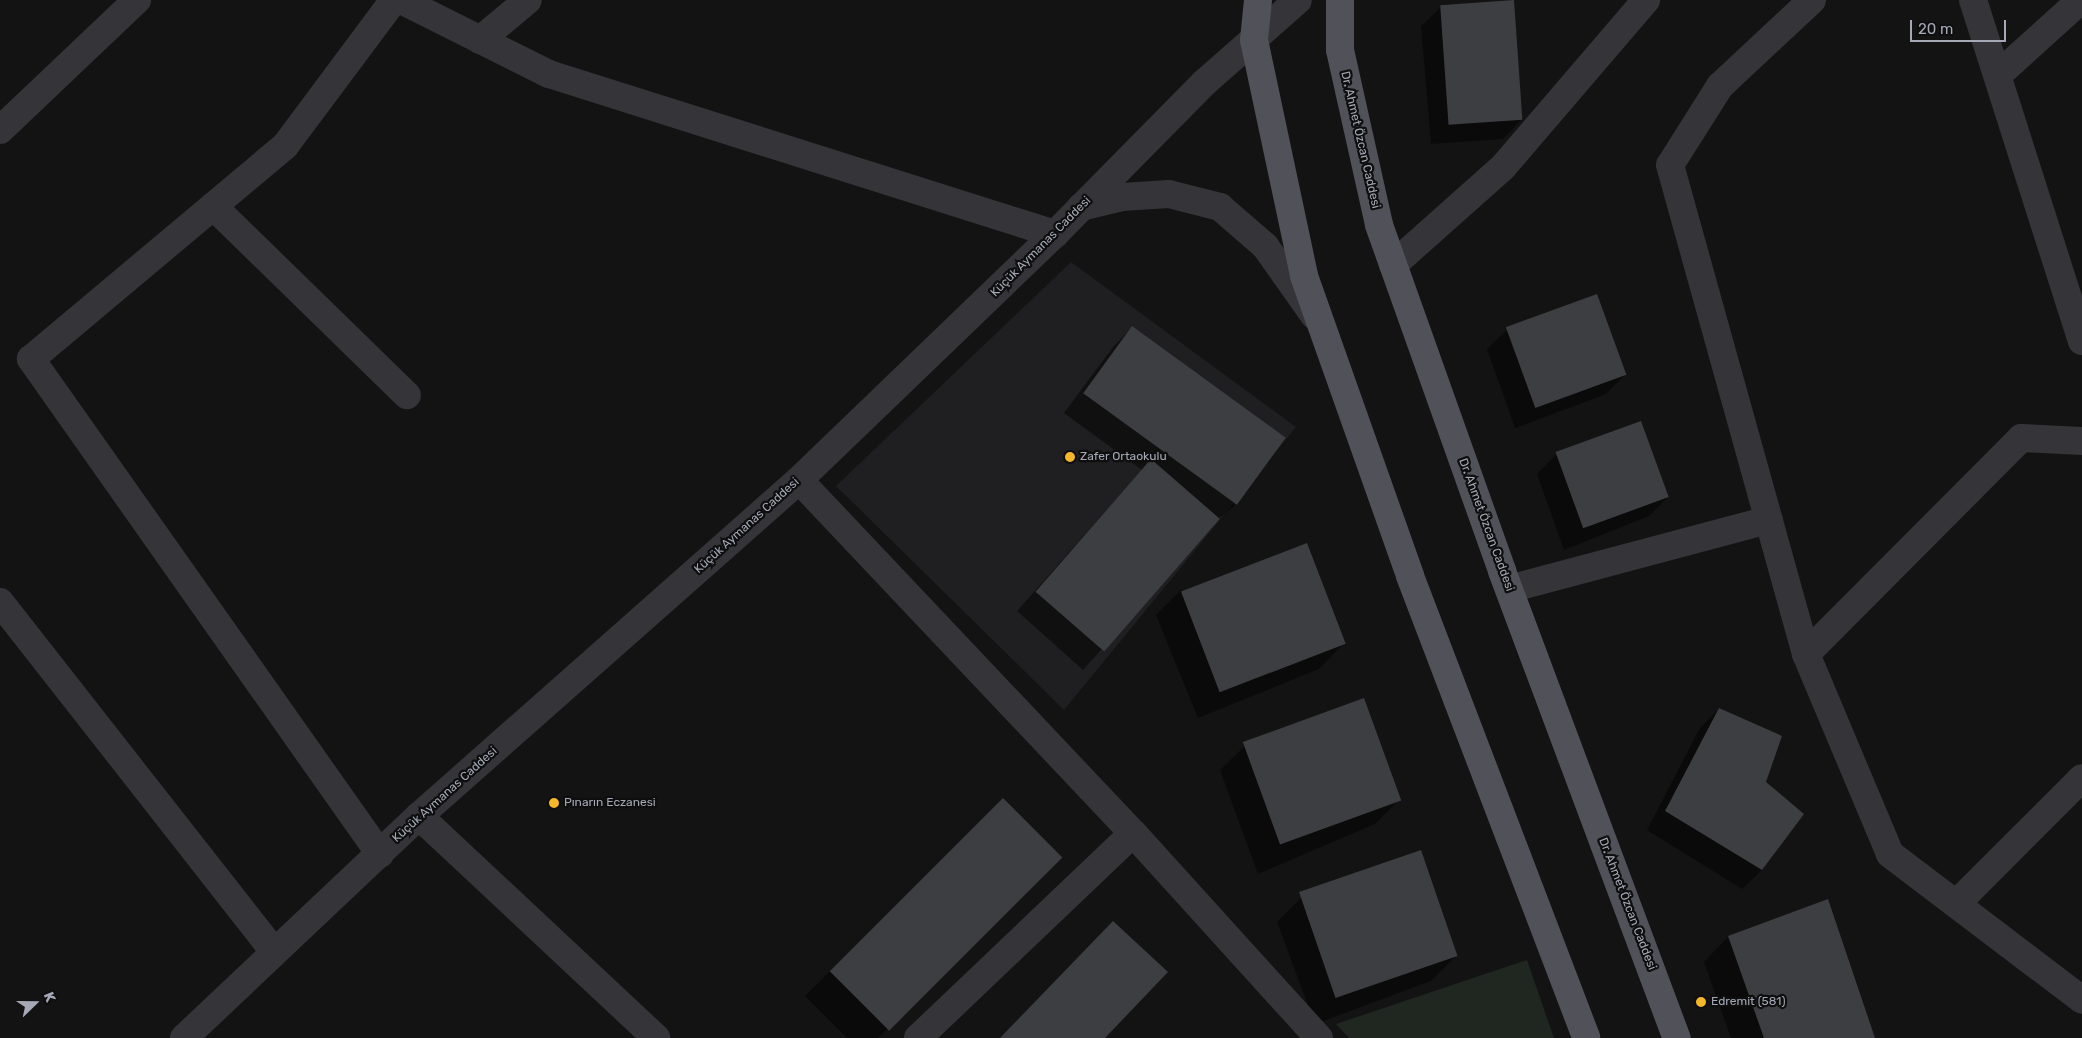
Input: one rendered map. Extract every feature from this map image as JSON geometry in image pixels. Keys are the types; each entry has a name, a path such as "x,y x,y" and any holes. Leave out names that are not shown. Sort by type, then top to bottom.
{"main road":[{"path":"1258,0 1254,40 1304,276 1410,576 1586,1038"},
{"name":"Dr. Ahmet Özcan Caddesi","path":"1340,0 1340,50 1379,225 1509,589 1677,1038"}],"street":[{"path":"0,130 137,0"},
{"path":"380,854 31,359 285,146 394,0"},
{"path":"401,0 548,74 1055,234"},
{"path":"480,40 528,0"},
{"name":"Küçük Aymanas Caddesi","path":"184,1038 419,816 799,480 1055,234 1204,82 1298,0"},
{"path":"1393,265 1503,167 1646,0"},
{"path":"1812,0 1720,86 1670,165 1806,654 1890,854 2082,1000"},
{"path":"1973,0 2082,341"},
{"path":"1998,74 2081,0"},
{"path":"1082,207 1122,197 1169,194 1220,207 1265,246 1320,323"},
{"path":"213,206 407,395"},
{"path":"1806,654 2021,438 2082,441"},
{"path":"799,480 1133,832 1319,1038"},
{"path":"1509,589 1769,520"},
{"path":"0,602 274,951"},
{"path":"1956,904 2082,778"},
{"path":"419,816 656,1038"},
{"path":"918,1038 1133,832"}],"shaded area":[{"name":"Zafer Ortaokulu","path":"1071,262 1296,427 1064,710 836,486"},
{"path":"1527,960 1554,1038 1349,1038 1336,1024"}],"building":[{"path":"1514,0 1522,120 1449,125 1440,5"},
{"path":"1597,294 1626,375 1535,408 1506,327"},
{"path":"1132,326 1286,438 1237,505 1083,393"},
{"path":"1641,421 1669,497 1583,528 1555,452"},
{"path":"1151,459 1220,519 1104,652 1036,592"},
{"path":"1307,543 1346,644 1220,692 1181,591"},
{"path":"1364,698 1401,800 1280,845 1243,742"},
{"path":"1719,708 1782,736 1766,782 1804,814 1762,870 1665,811"},
{"path":"1003,798 1062,857 889,1031 830,971"},
{"path":"1421,850 1457,956 1335,998 1299,892"},
{"path":"1828,899 1875,1038 1764,1038 1728,936"},
{"path":"1113,921 1168,972 1105,1038 1000,1038"}],"place":[{"name":"Zafer Ortaokulu","path":"1070,457"},
{"name":"Pınarın Eczanesi","path":"554,803"},
{"name":"Edremit (581)","path":"1701,1002"}]}
